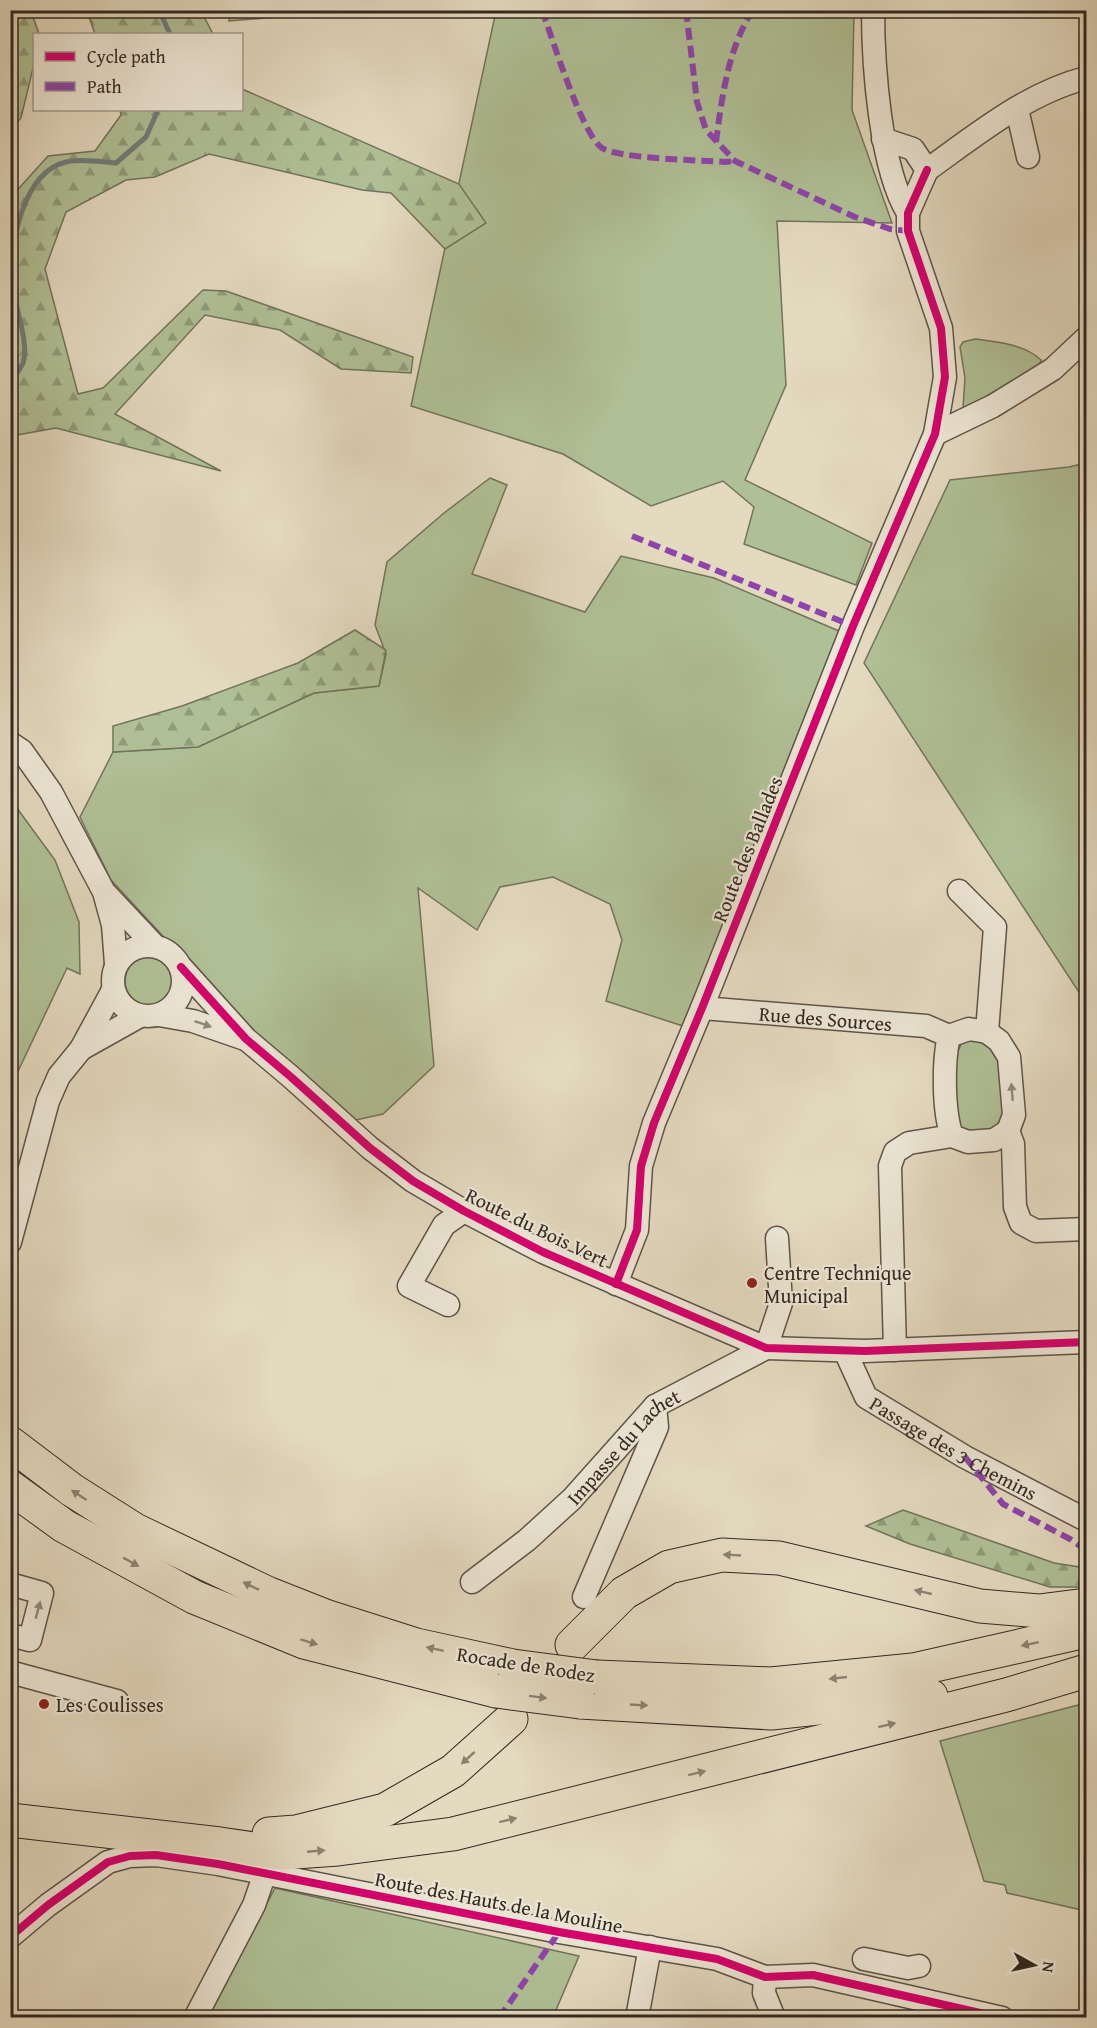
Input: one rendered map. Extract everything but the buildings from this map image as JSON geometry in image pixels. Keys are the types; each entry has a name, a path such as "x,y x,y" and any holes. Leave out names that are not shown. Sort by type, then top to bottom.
{"highway":[{"name":"Rocade de Rodez","path":"10,1443 72,1490 135,1530 267,1593 328,1617 416,1645 507,1692"},
{"name":"Rocade de Rodez","path":"10,1487 64,1526 194,1597 304,1641 507,1692 783,1683 913,1670 1086,1631"},
{"path":"572,1645 624,1593 669,1567 722,1555 778,1558 980,1606 1040,1611 1086,1605"},
{"name":"Rocade de Rodez","path":"589,1690 771,1713 924,1697 1086,1664"},
{"path":"10,1820 281,1853 338,1849 453,1834 1006,1695 1086,1671"},
{"path":"10,1806 205,1830 257,1834 296,1832 385,1810 453,1771 507,1692"}],"street":[{"name":"Route des Ballades","path":"616,1284 637,1230 640,1166 654,1123 702,1008 853,626 935,434 945,377 941,328 908,231 908,213 900,200 883,139 873,37 873,10"},
{"path":"908,213 927,170 1006,114 1063,84 1086,78"},
{"path":"1017,109 1028,157"},
{"path":"883,139 900,166 927,170"},
{"path":"935,434 993,406 1053,369 1086,338"},
{"path":"10,743 22,751 51,792 104,892 113,925 116,963 112,981 113,990 123,1006 149,1015 193,1021 246,1039"},
{"path":"895,1350 890,1166 895,1152 909,1143 952,1136 968,1142 994,1140 1008,1131 1014,1116 1009,1057 999,1041 987,1032 995,927 959,891"},
{"path":"104,892 154,945 174,957 180,967 246,1039"},
{"path":"116,963 132,948 154,945"},
{"path":"81,1049 149,1015 169,1009 182,990 183,978 180,967"},
{"path":"10,1242 48,1101 59,1076 81,1049 113,990"},
{"name":"Rue des Sources","path":"702,1008 926,1026 949,1035 969,1029 987,1032"},
{"path":"949,1035 945,1053 948,1124 952,1136"},
{"name":"Route du Bois Vert","path":"246,1039 370,1148 412,1181 543,1252 766,1348 845,1351 1086,1342"},
{"path":"1008,1131 1012,1144 1016,1208 1021,1223 1036,1231 1086,1229"},
{"path":"448,1305 409,1286 444,1225 464,1211"},
{"path":"766,1348 781,1304 777,1238"},
{"name":"Impasse du Lachet","path":"472,1582 527,1540 572,1499 655,1406 766,1348"},
{"name":"Passage des 3 Chemins","path":"845,1351 866,1396 964,1457 1086,1520"},
{"path":"584,1597 657,1427 655,1406"},
{"path":"10,1584 42,1593 30,1640 10,1635"},
{"path":"10,1672 117,1701"},
{"name":"Route des Hauts de la Mouline","path":"10,1937 48,1905 108,1862 130,1856 156,1855 265,1873 559,1932 725,1961 765,1977 813,1975 1002,2018"},
{"path":"195,2018 254,1905 265,1873"},
{"path":"637,2018 650,1947"},
{"path":"864,1959 908,1968 919,1966"},
{"path":"765,1977 764,1993 774,2018"}],"green space":[{"path":"11,10 31,11 39,33 33,33 33,68 21,118 11,129"},
{"path":"231,10 354,11 229,21"},
{"path":"87,11 201,11 212,33 95,33"},
{"path":"496,11 854,11 852,110 892,223 777,221 786,385 745,480 872,543 856,585 744,544 754,507 723,481 651,506 563,454 411,406"},
{"path":"243,89 459,184 486,223 445,249 391,193 362,190 209,154 155,177 126,180 66,212 45,269 78,394 103,388 203,290 226,291 413,357 411,373 341,369 280,330 205,315 115,414 221,471 56,428 11,436 11,197 48,156 95,151 121,115 120,111 243,111"},
{"path":"975,339 1027,350 1041,360 1038,373 963,408 965,378 960,347 963,342"},
{"path":"1086,463 1086,1003 864,663 950,480 1069,467"},
{"path":"490,478 507,485 472,574 585,612 621,556 714,578 839,631 683,1026 606,1001 622,940 610,904 553,877 500,887 477,930 418,888 434,1066 383,1114 356,1120 262,1043 111,880 80,817 113,752 198,747 314,693 379,686 386,654 375,625 387,562 444,513"},
{"path":"355,630 386,650 379,686 314,693 198,747 113,752 113,726 182,706 298,663"},
{"path":"11,800 55,860 79,922 80,974 67,968 11,1086"},
{"path":"149,957 166,964 173,981 166,998 149,1005 132,998 125,981 132,964"},
{"path":"976,1039 998,1047 1005,1113 995,1130 966,1132 961,1128 956,1117 955,1058 962,1042"},
{"path":"903,1510 1054,1563 1086,1568 1086,1587 1050,1587 910,1544 866,1526"},
{"path":"1086,1703 1086,1911 1007,1893 1005,1885 984,1881 940,1741"},
{"path":"275,1888 579,1956 553,2017 206,2018"}],"waterway":[{"path":"159,10 170,33"},
{"path":"10,383 22,366 25,355 13,291 12,267 16,231 29,195 39,180 51,169 66,162 84,160 116,163 146,137 158,111"}],"marked path":[{"path":"542,10 577,106 594,139 602,148 611,152 642,157 735,161"},
{"path":"686,10 697,102 706,130 735,161 855,217 890,229 908,231"},
{"path":"716,142 727,73 744,25 753,10"},
{"path":"632,536 853,626"},
{"path":"965,1457 1003,1504 1070,1539 1086,1550"},
{"path":"499,2018 559,1932"}],"cycle path":[{"path":"616,1284 637,1230 641,1166 654,1123 702,1008 853,626 935,434 945,377 941,328 908,231 908,213 927,170"},
{"path":"181,967 246,1039 370,1148 413,1181 464,1211 543,1252 766,1348 865,1351 1086,1342"},
{"path":"10,1937 48,1905 108,1862 130,1856 156,1855 218,1864 559,1932 717,1959 765,1977 813,1975 1002,2018"}],"place":[{"name":"Centre Technique Municipal","path":"752,1283"},
{"name":"Les Coulisses","path":"44,1704"}]}
